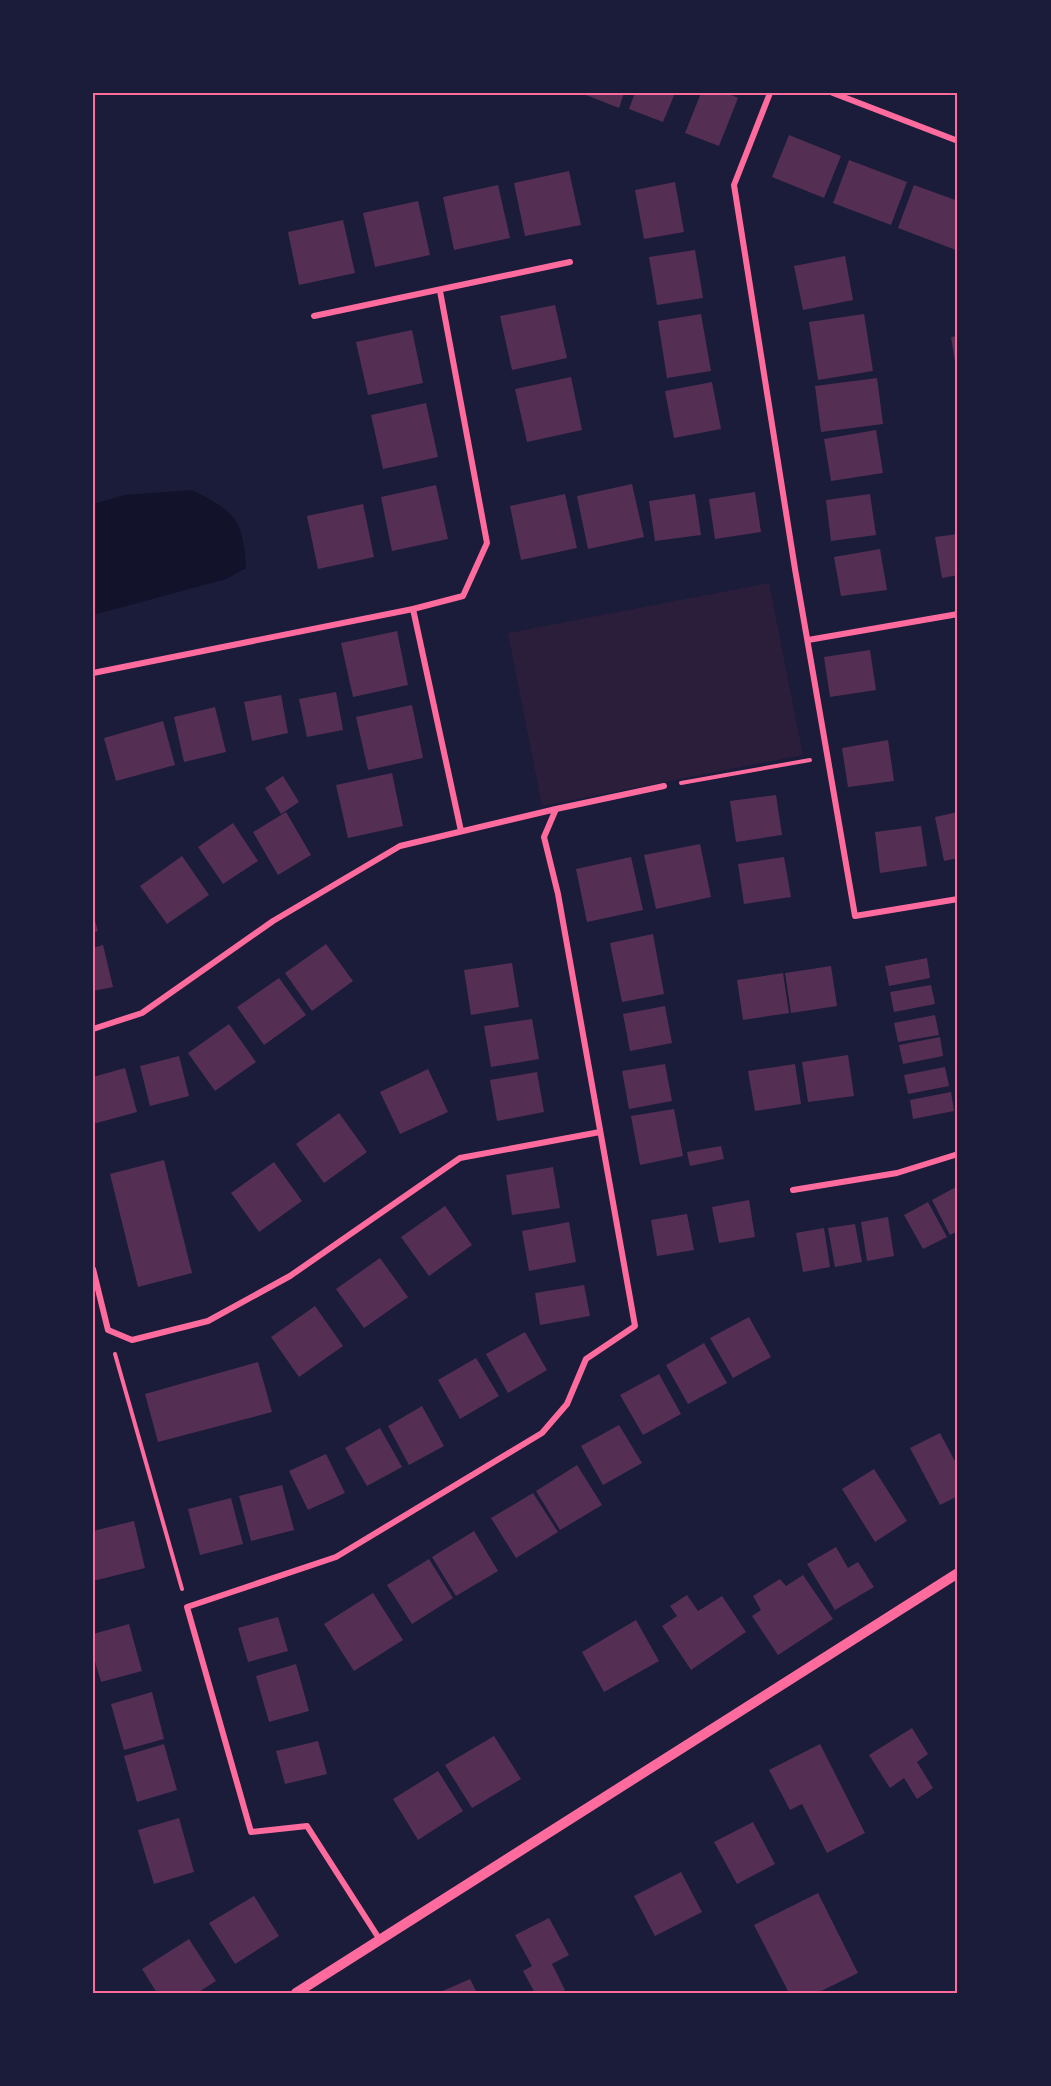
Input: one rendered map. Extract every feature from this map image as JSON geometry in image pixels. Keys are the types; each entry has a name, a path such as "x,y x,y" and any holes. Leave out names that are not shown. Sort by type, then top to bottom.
{"street":[{"path":"770,93 734,184 855,916 958,899"},
{"path":"833,93 958,141"},
{"path":"314,316 570,262"},
{"path":"93,673 413,609 463,596 487,543 440,291"},
{"path":"413,609 461,831"},
{"path":"808,640 958,614"},
{"path":"93,1029 142,1013 273,921 400,846 664,786"},
{"path":"380,1940 307,1826 251,1832 187,1607 336,1557 542,1432 567,1404 586,1359 635,1326 558,894 544,837 556,809"},
{"path":"93,1269 108,1330 132,1340 208,1321 290,1276 460,1158 600,1132"},
{"path":"794,1190 897,1173 958,1154"},
{"path":"296,1993 958,1573"}],"path":[{"path":"664,786 828,757"},
{"path":"108,1330 187,1607"}],"shaded area":[{"path":"192,490 218,504 234,518 242,538 246,568 226,579 93,615 93,504 125,495"},
{"path":"769,583 803,755 542,806 508,633"}],"building":[{"path":"581,93 624,93 619,108"},
{"path":"635,93 675,93 663,122 629,109"},
{"path":"701,93 727,93 738,98 719,146 685,133"},
{"path":"789,135 841,156 824,198 772,177"},
{"path":"849,160 907,182 891,225 833,203"},
{"path":"569,171 581,225 525,236 514,183"},
{"path":"675,182 684,232 644,239 635,190"},
{"path":"498,185 510,238 454,250 443,197"},
{"path":"914,185 958,201 956,250 898,228"},
{"path":"418,201 430,255 375,267 363,213"},
{"path":"343,220 355,273 299,285 288,232"},
{"path":"695,250 703,298 657,305 649,257"},
{"path":"845,256 853,300 803,310 794,266"},
{"path":"555,305 567,358 512,370 500,316"},
{"path":"701,314 711,371 667,378 658,321"},
{"path":"864,314 873,371 818,380 809,322"},
{"path":"412,330 423,383 368,395 356,342"},
{"path":"958,336 958,374 957,374 951,337"},
{"path":"571,377 582,430 527,442 515,389"},
{"path":"877,378 883,424 821,432 815,386"},
{"path":"712,382 721,429 674,438 665,391"},
{"path":"426,403 438,457 383,469 371,415"},
{"path":"876,430 883,473 831,481 824,439"},
{"path":"632,484 644,537 588,549 577,496"},
{"path":"436,485 448,539 392,551 381,497"},
{"path":"755,492 761,532 715,539 709,499"},
{"path":"565,494 577,548 521,560 510,506"},
{"path":"695,494 701,535 655,541 649,501"},
{"path":"870,494 876,535 831,541 826,500"},
{"path":"363,504 374,557 318,569 307,516"},
{"path":"958,534 958,575 942,578 935,537"},
{"path":"880,549 887,590 841,596 834,557"},
{"path":"397,631 408,685 353,697 341,643"},
{"path":"870,650 876,690 830,697 824,657"},
{"path":"336,692 343,730 307,737 299,699"},
{"path":"281,695 288,733 252,741 244,702"},
{"path":"412,705 423,758 368,770 356,717"},
{"path":"215,707 226,752 184,762 174,717"},
{"path":"163,721 175,765 116,781 104,738"},
{"path":"888,740 894,781 848,787 842,748"},
{"path":"392,773 403,826 348,838 336,785"},
{"path":"283,776 299,802 281,814 265,788"},
{"path":"776,795 782,835 736,842 730,801"},
{"path":"286,812 311,855 278,875 253,832"},
{"path":"958,812 958,858 944,861 935,817"},
{"path":"233,823 258,861 223,884 198,847"},
{"path":"921,826 927,866 880,873 875,832"},
{"path":"700,844 711,897 656,909 644,855"},
{"path":"182,856 209,895 167,924 140,886"},
{"path":"631,857 643,910 587,922 576,869"},
{"path":"784,857 791,897 744,904 738,864"},
{"path":"93,913 98,931 93,933"},
{"path":"653,934 664,994 622,1002 610,943"},
{"path":"326,944 353,981 312,1011 285,973"},
{"path":"103,945 113,987 93,991 93,948"},
{"path":"927,958 930,978 889,986 885,966"},
{"path":"512,963 519,1007 471,1015 464,970"},
{"path":"831,966 837,1006 791,1013 785,973"},
{"path":"783,973 789,1013 743,1020 737,980"},
{"path":"279,978 306,1015 264,1045 237,1007"},
{"path":"931,985 935,1004 894,1012 890,992"},
{"path":"665,1006 672,1043 630,1051 623,1014"},
{"path":"935,1015 939,1035 898,1042 894,1023"},
{"path":"532,1019 539,1059 491,1067 484,1026"},
{"path":"229,1024 256,1062 215,1091 188,1053"},
{"path":"940,1037 943,1056 903,1064 899,1045"},
{"path":"848,1055 854,1096 808,1102 802,1062"},
{"path":"179,1056 189,1096 150,1106 140,1066"},
{"path":"665,1064 672,1101 629,1109 622,1071"},
{"path":"795,1064 801,1104 755,1111 748,1071"},
{"path":"945,1067 949,1086 908,1094 904,1075"},
{"path":"125,1068 137,1112 93,1124 93,1077"},
{"path":"428,1069 448,1112 400,1134 380,1092"},
{"path":"537,1072 544,1112 497,1121 490,1080"},
{"path":"951,1092 954,1111 913,1119 910,1100"},
{"path":"674,1109 683,1156 640,1165 631,1116"},
{"path":"339,1113 367,1152 324,1183 296,1144"},
{"path":"721,1146 724,1159 690,1166 687,1152"},
{"path":"164,1160 192,1273 138,1287 110,1174"},
{"path":"274,1162 302,1201 259,1232 231,1193"},
{"path":"553,1167 560,1208 512,1215 506,1175"},
{"path":"956,1187 958,1231 950,1235 932,1200"},
{"path":"749,1200 755,1237 719,1243 712,1207"},
{"path":"928,1202 947,1237 923,1249 904,1215"},
{"path":"445,1206 472,1245 429,1276 401,1237"},
{"path":"687,1214 694,1250 657,1256 651,1220"},
{"path":"888,1217 894,1256 867,1261 861,1222"},
{"path":"569,1222 576,1262 529,1271 522,1231"},
{"path":"855,1224 862,1262 835,1267 828,1228"},
{"path":"824,1228 830,1267 803,1272 796,1233"},
{"path":"380,1258 408,1297 364,1328 336,1289"},
{"path":"584,1285 590,1316 540,1325 535,1293"},
{"path":"315,1306 343,1346 299,1377 271,1337"},
{"path":"749,1317 771,1357 733,1378 710,1338"},
{"path":"525,1332 547,1370 508,1393 486,1354"},
{"path":"704,1343 727,1383 688,1404 666,1365"},
{"path":"476,1358 499,1396 460,1419 438,1380"},
{"path":"258,1362 272,1412 158,1442 145,1394"},
{"path":"659,1374 681,1414 643,1435 620,1395"},
{"path":"422,1406 444,1446 409,1465 388,1426"},
{"path":"619,1425 642,1463 603,1485 581,1446"},
{"path":"380,1428 402,1467 367,1486 345,1448"},
{"path":"940,1433 958,1467 958,1496 940,1505 910,1448"},
{"path":"326,1454 345,1493 308,1510 289,1471"},
{"path":"577,1465 602,1505 560,1530 536,1491"},
{"path":"874,1469 907,1521 875,1542 842,1489"},
{"path":"282,1485 294,1530 251,1541 239,1496"},
{"path":"533,1493 558,1532 516,1558 491,1518"},
{"path":"231,1498 243,1544 200,1555 188,1509"},
{"path":"134,1521 145,1568 93,1581 93,1531"},
{"path":"474,1531 498,1571 456,1596 432,1557"},
{"path":"836,1547 848,1568 858,1562 874,1587 835,1610 807,1564"},
{"path":"429,1559 453,1598 412,1624 387,1585"},
{"path":"803,1575 833,1619 778,1655 752,1616 761,1610 753,1596 780,1579 786,1586"},
{"path":"373,1593 403,1640 354,1671 324,1624"},
{"path":"687,1595 698,1611 722,1596 746,1632 691,1670 662,1626 677,1616 670,1606"},
{"path":"278,1617 288,1651 248,1662 238,1628"},
{"path":"636,1620 659,1661 604,1692 582,1652"},
{"path":"129,1624 142,1671 101,1682 93,1655 93,1634"},
{"path":"296,1664 309,1711 269,1722 256,1676"},
{"path":"152,1692 164,1739 124,1750 111,1704"},
{"path":"912,1728 928,1754 917,1762 933,1788 917,1799 904,1778 890,1788 869,1755"},
{"path":"494,1736 521,1779 472,1808 445,1765"},
{"path":"318,1741 327,1774 285,1784 276,1751"},
{"path":"164,1744 177,1790 137,1802 124,1756"},
{"path":"820,1744 865,1833 827,1853 802,1804 790,1810 769,1770"},
{"path":"438,1771 463,1811 418,1840 393,1799"},
{"path":"179,1818 194,1872 154,1884 138,1830"},
{"path":"753,1822 775,1864 737,1884 714,1842"},
{"path":"681,1872 702,1912 655,1936 634,1896"},
{"path":"818,1893 858,1973 817,1993 789,1993 754,1925"},
{"path":"254,1896 279,1936 235,1964 209,1923"},
{"path":"549,1918 569,1955 552,1964 565,1990 559,1993 535,1993 523,1971 532,1966 515,1935"},
{"path":"189,1939 216,1981 197,1993 157,1993 142,1969"},
{"path":"470,1979 477,1993 438,1993"}]}
